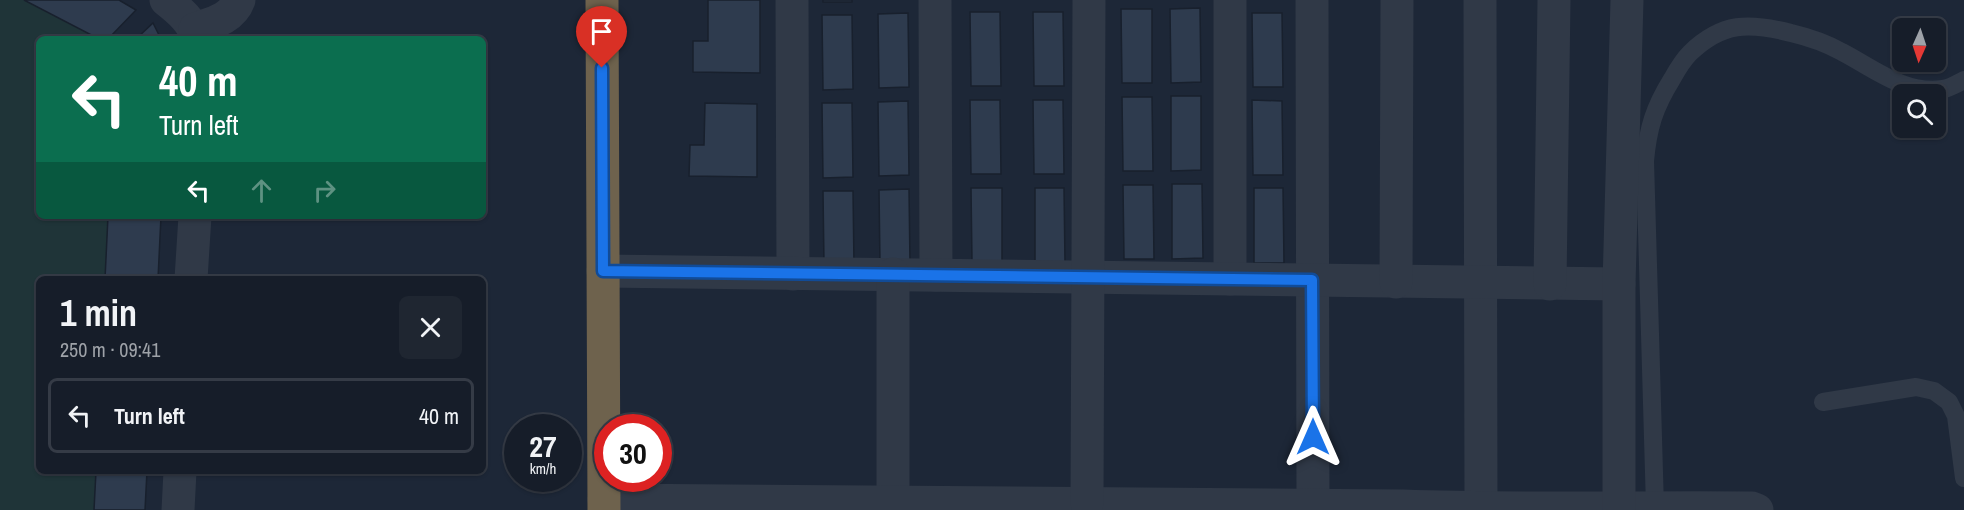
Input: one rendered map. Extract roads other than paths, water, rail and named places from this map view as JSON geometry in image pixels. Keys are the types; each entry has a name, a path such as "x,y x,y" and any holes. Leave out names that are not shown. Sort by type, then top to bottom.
{"highway":[{"path":"602,0 604,505"}],"street":[{"path":"166,0 184,15 196,34 231,14 240,0"},
{"path":"792,0 793,274"},
{"path":"935,0 936,275"},
{"path":"1087,503 1089,0"},
{"path":"1230,0 1230,279"},
{"path":"1312,0 1313,507"},
{"path":"1396,282 1397,0"},
{"path":"1480,0 1481,509"},
{"path":"1550,284 1554,0"},
{"path":"1619,507 1619,284 1627,0"},
{"path":"191,276 195,219"},
{"path":"603,271 1619,284"},
{"path":"892,274 893,502"},
{"path":"178,510 180,474"},
{"path":"604,505 893,502 1481,509 1655,507 1752,508 1757,510"}],"lane":[{"path":"1655,507 1644,161 1651,118 1683,60 1714,34 1731,27 1751,25 1808,37 1840,51 1894,81 1917,88 1944,89 1964,80"},
{"path":"1823,402 1916,387 1934,391 1949,402 1956,416 1964,478"}]}
